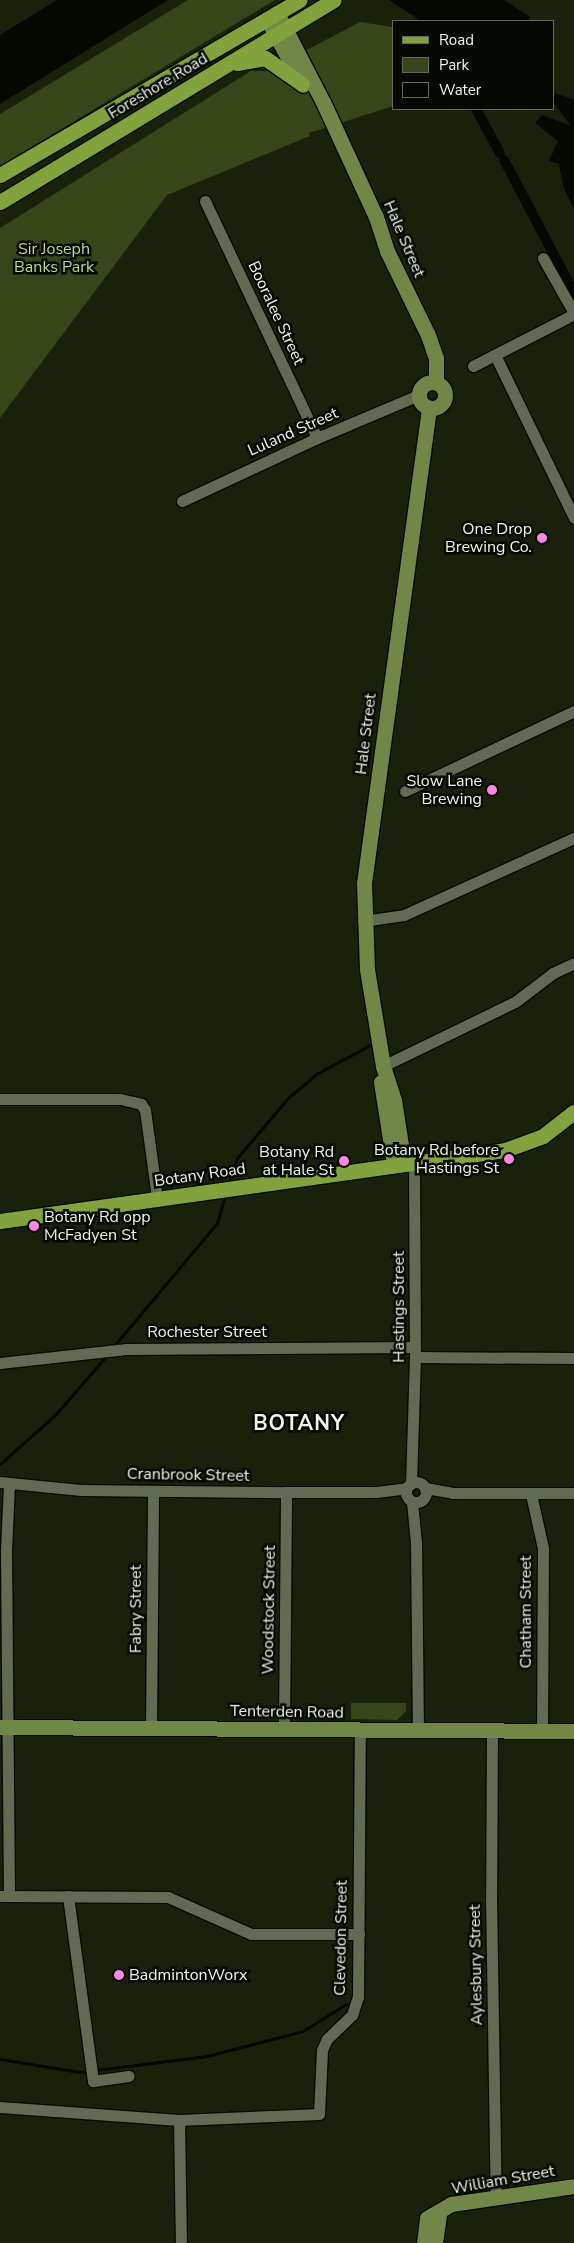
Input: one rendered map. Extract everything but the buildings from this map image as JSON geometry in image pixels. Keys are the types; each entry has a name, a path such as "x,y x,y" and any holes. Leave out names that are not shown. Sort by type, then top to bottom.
{"main road":[{"name":"Foreshore Road","path":"0,175 300,0"},
{"name":"Foreshore Road","path":"0,202 334,0"},
{"path":"222,68 259,56 302,84"},
{"name":"Botany Road","path":"0,1221 519,1147 543,1136 574,1112"}],"street":[{"name":"Hale Street","path":"272,16 343,149 428,335 436,358 436,382"},
{"name":"Hale Street","path":"280,31 302,84 328,119"},
{"name":"Booralee Street","path":"204,201 317,438"},
{"path":"473,366 574,314 543,258"},
{"path":"495,355 574,518"},
{"path":"436,382 443,387 445,398 440,405 424,401 424,384 436,382"},
{"name":"Hale Street","path":"404,1164 394,1100 383,1066 367,969 369,921 364,883 424,401"},
{"name":"Luland Street","path":"182,502 317,438 424,401"},
{"path":"405,791 574,711"},
{"path":"369,921 391,919 574,838"},
{"path":"383,1066 515,1002 553,973 574,963"},
{"path":"0,1099 134,1101 144,1110 157,1198"},
{"name":"Hastings Street","path":"404,1164 415,1352 414,1452 418,1731"},
{"name":"Rochester Street","path":"0,1364 126,1349 415,1352 574,1358"},
{"path":"5,1483 3,1553 4,1896 168,1897 251,1934 358,1934"},
{"name":"Cranbrook Street","path":"5,1483 153,1490 574,1493"},
{"name":"Fabry Street","path":"151,1728 153,1490"},
{"name":"Woodstock Street","path":"284,1729 286,1492"},
{"name":"Chatham Street","path":"531,1494 543,1548 542,1731"},
{"name":"Tenterden Road","path":"5,1728 574,1731"},
{"name":"Clevedon Street","path":"179,2120 318,2114 322,2050 327,2039 352,2015 358,1998 360,1730"},
{"name":"Aylesbury Street","path":"492,1731 491,1896 496,2198"},
{"path":"68,1896 93,2081 128,2076"},
{"path":"0,2107 179,2120 181,2243"},
{"name":"William Street","path":"439,2213 452,2204 574,2186"},
{"path":"424,2243 424,2225 427,2218 439,2213"},
{"path":"435,2243 439,2213"}],"green space":[{"path":"188,0 275,0 0,166 0,114"},
{"name":"Sir Joseph Banks Park","path":"360,22 392,27 392,106 309,133 310,136 167,195 0,418 0,228 251,71 267,71"},
{"path":"351,1703 406,1703 406,1711 397,1720 351,1719"}],"water":[{"path":"57,0 168,0 0,104 0,35"},
{"path":"389,0 504,0 530,17 528,20 419,20"},
{"path":"555,93 574,100 574,209 563,186 559,164 549,161 558,141 535,123 542,115 571,126 554,103"}],"waterway":[{"path":"477,110 500,153"},
{"path":"504,160 574,293"},
{"path":"229,1184 237,1158 288,1098 318,1073 374,1043"},
{"path":"113,1347 217,1223 225,1195"},
{"path":"0,1464 56,1414 108,1354"},
{"path":"0,2059 80,2072 207,2056 303,2031 346,2004"}],"place":[{"name":"One Drop Brewing Co.","path":"542,538"},
{"name":"Slow Lane Brewing","path":"492,790"},
{"name":"Botany Rd before Hastings St","path":"509,1159"},
{"name":"Botany Rd at Hale St","path":"344,1161"},
{"name":"Botany Rd opp McFadyen St","path":"34,1226"},
{"name":"BadmintonWorx","path":"119,1975"}],"district":[{"name":"BOTANY","path":"299,1423"}]}
